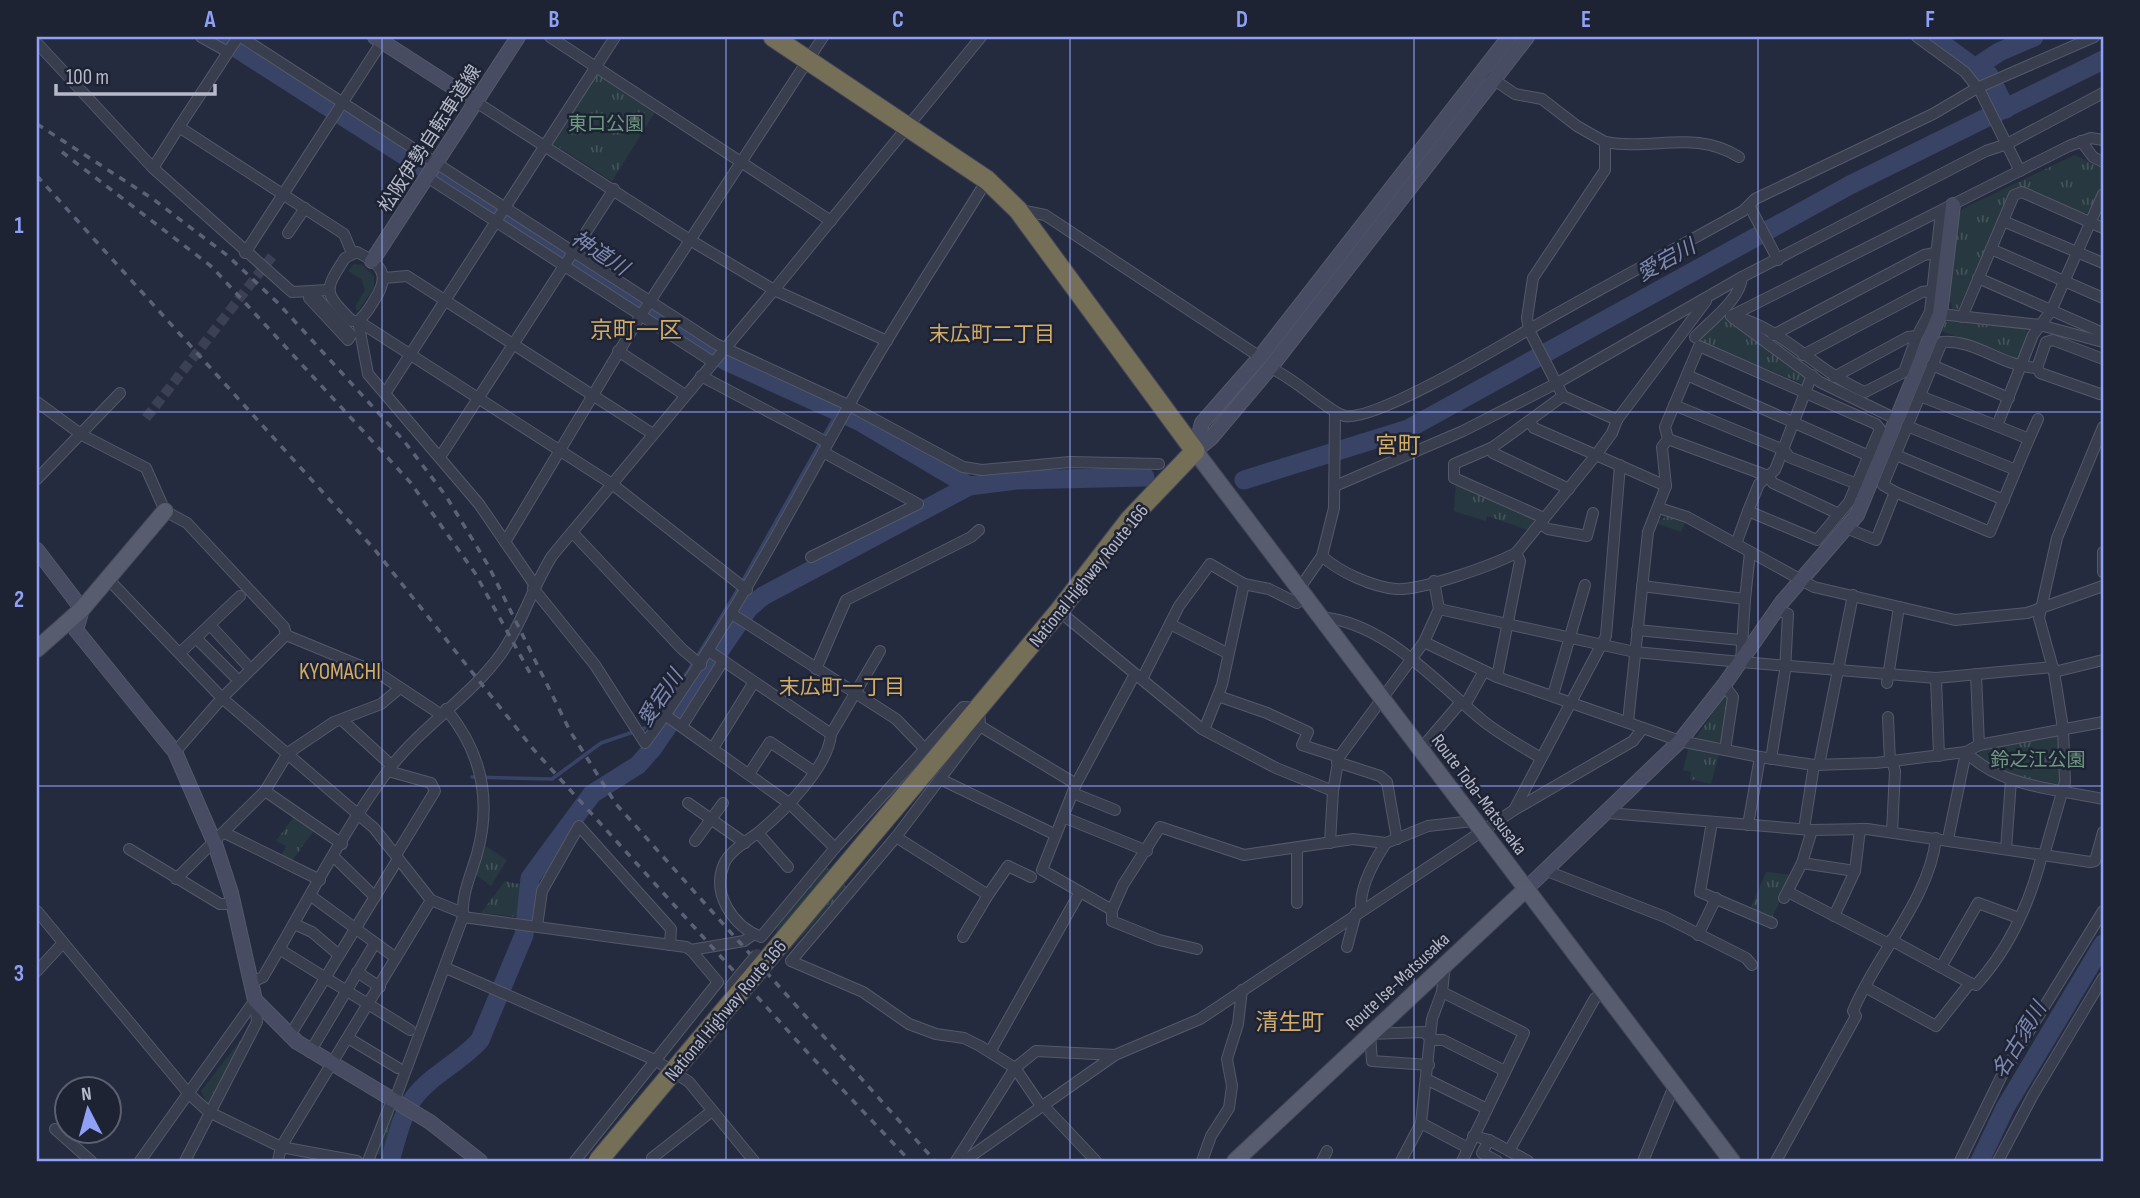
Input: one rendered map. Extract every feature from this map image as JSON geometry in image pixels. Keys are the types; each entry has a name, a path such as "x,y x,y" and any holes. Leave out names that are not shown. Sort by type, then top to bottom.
{"highway":[{"path":"774,37 987,180 1017,210 1195,451"},
{"name":"National Highway Route 166","path":"598,1161 960,730 980,717 1130,519 1195,451"}],"main road":[{"name":"Route Toba-Matsusaka","path":"1195,451 1526,889 1602,994 1731,1161"},
{"path":"37,649 82,609 165,511"},
{"name":"Route Ise-Matsusaka","path":"1236,1161 1526,889"}],"street":[{"path":"201,37 235,43 341,104 724,349 848,405 973,470 1070,462 1158,464"},
{"name":"松阪伊勢自転車道線","path":"372,261 517,37"},
{"path":"551,37 831,221"},
{"path":"386,393 615,37"},
{"path":"505,542 641,314 823,37"},
{"path":"1488,75 1509,37"},
{"path":"1195,451 1202,424 1265,363 1397,184 1488,75 1527,37"},
{"path":"1917,37 1965,72 1981,88 2020,171"},
{"path":"1334,418 1362,413 1423,388 1749,205 1755,199 2004,77 2094,37"},
{"path":"245,253 381,38 690,240 774,290 887,341"},
{"path":"250,983 262,977 359,814 390,769 443,711 500,656 517,629 534,586 552,556 831,221 977,38"},
{"path":"37,43 153,169 245,253 292,292 328,290"},
{"path":"153,169 235,43"},
{"path":"1488,75 1515,94 1542,99 1577,126 1605,142 1634,146 1682,140 1724,147 1739,157"},
{"path":"1335,482 1463,432 1559,382 1742,277 2103,93"},
{"path":"179,127 344,234 352,253 372,261 384,278 383,287 358,321 368,374 480,504 534,586 595,665 645,743 666,715 697,661 710,652 732,614 743,587 824,444 987,180"},
{"path":"1731,316 2081,141 2103,140"},
{"path":"2081,141 2093,157 2103,162"},
{"path":"1563,396 1559,382 1529,330 1527,317 1534,278 1605,170 1605,142"},
{"path":"427,177 714,362"},
{"path":"440,457 614,189"},
{"path":"1962,317 2014,195 2022,192 2103,228"},
{"path":"1997,426 2021,366 2040,325 2051,311 2103,194"},
{"path":"1749,205 1777,260"},
{"path":"288,233 305,208"},
{"path":"1731,316 1754,321 1833,377 1866,392 1904,372 1917,336 1930,312 1935,253 1947,208"},
{"path":"1526,889 1680,741 1802,578 1857,515 1902,423 1940,314 1947,208"},
{"path":"1017,210 1045,215 1329,405 1334,418 1334,508 1322,556 1297,603 1269,589 1244,584 1210,564 1188,593 1074,788 1042,870 1112,910"},
{"path":"2003,221 2103,263"},
{"path":"1990,249 2103,298"},
{"path":"352,253 345,258 328,290 329,297 352,321 358,321 560,448 612,484 743,587"},
{"path":"1773,335 1924,255 1935,253"},
{"path":"384,278 407,276 653,434"},
{"path":"1695,337 1728,304 1742,283 1742,277"},
{"path":"1978,278 2103,333"},
{"path":"1803,355 1930,290"},
{"path":"1322,556 1331,565 1396,589 1497,563 1516,553 1596,455 1612,433 1617,420 1710,296"},
{"path":"1940,314 2040,325 2103,342"},
{"path":"1731,316 1820,382 1902,423 2016,470"},
{"path":"1833,377 1908,337 1917,336"},
{"path":"2037,368 2021,366 1957,340 1942,342 1920,396 1902,423 1896,455 1883,485 1990,531 2038,419"},
{"path":"2037,368 2046,342 2053,340 2103,359"},
{"path":"1668,439 1665,427 1699,346 1876,424 1880,429 1849,502 1817,540 1748,512"},
{"path":"618,351 685,395"},
{"path":"1932,365 2009,398"},
{"path":"2037,368 2040,373 2103,393"},
{"path":"1687,375 1869,456"},
{"path":"1735,544 1759,484 1775,470 1807,394 1812,375"},
{"path":"701,376 824,444 918,503 811,557"},
{"path":"37,479 121,393"},
{"path":"1563,396 1617,420"},
{"path":"1563,396 1493,447 1454,464 1454,478 1542,521 1548,529 1587,536 1593,513"},
{"path":"1920,396 2029,439"},
{"path":"37,402 82,435 146,468 165,511 187,523 284,627 286,635"},
{"path":"1674,405 1784,450 1789,457 1857,484"},
{"path":"1529,421 1534,428 1666,485"},
{"path":"1853,595 1817,765 1802,863 1786,895 1976,985 1994,966 2029,901 2064,791 2063,728 2054,670 2039,618 2057,538 2103,427"},
{"path":"1668,439 1768,476 1773,483 1839,514"},
{"path":"1628,722 1648,532 1666,485 1662,447 1668,439"},
{"path":"1493,447 1493,453 1569,489"},
{"path":"1896,455 2004,500"},
{"path":"1514,810 1602,646 1607,628 1620,466"},
{"path":"1846,528 1876,540 1895,492"},
{"path":"1659,508 1688,517 1814,587 1955,620 2041,608 2103,586"},
{"path":"816,669 846,600 971,537 979,530"},
{"path":"572,532 697,661"},
{"path":"37,550 82,609 76,629 175,752 220,839 255,1000 257,1022 185,1161"},
{"path":"1741,662 1750,552"},
{"path":"2103,552 2103,572"},
{"path":"1497,677 1520,561 1516,553"},
{"path":"108,579 181,652 222,698 359,814 431,900 463,915 691,950 757,935 962,707 980,717 1074,788 1115,810"},
{"path":"1329,842 1338,759 1380,698 1424,642 1438,609 1434,581"},
{"path":"1204,730 1218,696 1244,584"},
{"path":"1552,695 1585,585"},
{"path":"1642,586 1745,599"},
{"path":"181,652 240,596"},
{"path":"1887,678 1899,607"},
{"path":"1438,609 1635,652 1839,668 1887,678 1936,678 2054,670 2103,660"},
{"path":"1748,825 1785,671 1783,664 1788,614 1777,610"},
{"path":"1059,611 1204,730 1276,768 1333,791"},
{"path":"732,614 896,719 924,748"},
{"path":"1321,617 1342,619 1377,634 1463,704 1541,758"},
{"path":"1170,624 1227,653"},
{"path":"210,625 246,664"},
{"path":"1637,630 1741,640"},
{"path":"286,635 378,673 443,711 465,733 481,783 483,825 464,895 463,915 396,1102 368,1161"},
{"path":"175,752 222,698 286,635"},
{"path":"196,638 234,676"},
{"path":"1424,642 1497,677 1680,741 1817,765 1891,762 1966,752 1979,745 2103,722"},
{"path":"880,650 831,734 830,748 790,804 724,863 720,890 734,923 757,935 791,961 863,992 909,1024 936,1034 964,1038 1016,1068 1042,1106 1096,1161"},
{"path":"710,652 831,734"},
{"path":"680,725 723,661"},
{"path":"1420,750 1463,704 1484,671"},
{"path":"1976,674 1979,745"},
{"path":"1936,678 1939,756"},
{"path":"713,748 754,682"},
{"path":"1724,685 1733,697 1725,750"},
{"path":"176,879 220,839 265,791 288,753 342,720 381,704 400,688"},
{"path":"1218,696 1267,713 1308,732 1301,745 1380,776 1387,782 1391,841 1374,863 1347,947"},
{"path":"666,715 790,804 835,848"},
{"path":"791,961 896,836 940,779 980,717"},
{"path":"1888,717 1891,762 1895,771 1892,832"},
{"path":"289,1037 375,897 435,790 431,783 390,769 342,720"},
{"path":"964,1161 1115,1055 1200,1019 1359,912 1477,826 1514,810 1633,741 1643,728"},
{"path":"749,774 770,742 813,771"},
{"path":"1966,752 1978,765 2011,780 2103,799"},
{"path":"1948,839 1966,752"},
{"path":"940,779 1055,835"},
{"path":"2006,849 2011,780"},
{"path":"265,791 342,844"},
{"path":"688,803 744,843"},
{"path":"695,841 723,803"},
{"path":"1608,813 1808,830 1860,829 1892,832 2099,865 2103,832"},
{"path":"1063,817 1147,851"},
{"path":"1712,822 1700,892 1772,923"},
{"path":"529,926 541,891 579,826 671,929 670,945"},
{"path":"1197,949 1159,940 1112,921 1112,910 1123,885 1160,827 1237,855 1353,839 1391,841 1428,826 1477,826"},
{"path":"1834,916 1855,871 1860,829"},
{"path":"758,833 788,867"},
{"path":"896,836 988,895"},
{"path":"1776,1161 1856,1016 1853,1011 1865,987 1934,862 1936,838"},
{"path":"220,839 320,880"},
{"path":"1297,848 1297,904"},
{"path":"130,849 220,904 233,904"},
{"path":"334,857 375,897"},
{"path":"1802,863 1855,871"},
{"path":"963,937 1008,866 1031,877"},
{"path":"1547,871 1665,917 1746,958 1752,965"},
{"path":"990,1052 1080,892"},
{"path":"311,896 397,958"},
{"path":"1698,934 1716,898"},
{"path":"278,1161 281,1147 431,900"},
{"path":"1941,967 1978,903 2019,918"},
{"path":"37,911 189,1094 209,1112 281,1147 357,1161"},
{"path":"1960,1161 2001,1077 2103,911"},
{"path":"294,924 312,932 380,987"},
{"path":"310,1052 375,943"},
{"path":"37,971 62,944"},
{"path":"279,949 410,1030"},
{"path":"575,1161 718,982 691,950"},
{"path":"729,988 757,954"},
{"path":"1405,1160 1421,1123 1432,1040 1432,1019 1442,992 1445,965"},
{"path":"446,968 655,1060 689,1082 750,1157 738,1161"},
{"path":"1998,1161 2033,1095 2103,978"},
{"path":"1865,987 1936,1026 1970,983"},
{"path":"1202,1161 1211,1136 1229,1108 1232,1086 1227,1059 1238,1024 1242,990"},
{"path":"1442,992 1524,1033 1462,1161"},
{"path":"1509,1151 1595,998 1602,994"},
{"path":"140,1161 255,1000"},
{"path":"255,1000 289,1037 396,1102 480,1161"},
{"path":"1429,1065 1372,1061 1370,1034 1424,1032 1432,1040 1443,1040 1505,1071"},
{"path":"348,1038 398,1069"},
{"path":"956,1161 1016,1068 1036,1051 1115,1055"},
{"path":"1427,1080 1487,1109"},
{"path":"1643,1161 1674,1086"},
{"path":"652,1158 712,1111"},
{"path":"1421,1123 1468,1147"},
{"path":"1474,1136 1489,1140 1528,1161"},
{"path":"1489,1140 1480,1157 1497,1161"},
{"path":"74,1146 91,1161"},
{"path":"1079,1161 1085,1150"}],"green space":[{"name":"東口公園","path":"601,75 655,112 612,181 554,144 553,138 594,76"},
{"path":"2075,155 2103,169 2103,183 2090,215 2018,187 2012,190 1958,309 1952,310 1951,302 1948,303 1958,214 1964,208"},
{"path":"354,264 362,265 374,276 374,288 358,311 355,307 365,290 361,279 348,271"},
{"path":"1721,313 1805,376 1806,385 1698,341"},
{"path":"1946,321 2025,329 2029,334 2019,359 2012,359 1942,331"},
{"path":"1456,482 1534,518 1534,522 1528,530 1487,516 1486,521 1454,511"},
{"path":"1667,516 1685,523 1681,532 1656,523"},
{"path":"1725,696 1728,698 1723,742 1695,739"},
{"name":"鈴之江公園","path":"2055,734 2058,736 2060,781 2057,784 2001,772 1979,760 1979,751"},
{"path":"1689,747 1719,754 1711,784 1690,779 1691,772 1683,770"},
{"path":"295,815 315,829 291,862 280,858 286,846 276,841"},
{"path":"484,845 507,860 491,886 475,874"},
{"path":"825,866 847,888 790,949 776,935 777,928"},
{"path":"1766,872 1792,875 1771,920 1750,910"},
{"path":"505,881 524,885 519,917 481,913"},
{"path":"248,1031 208,1105 201,1091"},
{"path":"391,1112 401,1118 387,1158 375,1153"}],"waterway":[{"name":"神道川","path":"219,37 726,361 859,421 969,486"},
{"path":"1933,37 1989,75 2006,109"},
{"path":"1975,68 1999,52 2034,37"},
{"name":"愛宕川","path":"1244,480 1408,429 1850,185 2103,60"},
{"path":"472,777 552,779 601,743 645,728 689,670 737,591 838,411"},
{"name":"愛宕川","path":"390,1161 402,1121 413,1099 420,1090 480,1040 524,935 530,878 592,794 638,765 653,748 749,608 763,596 969,486 1016,480 1145,477"},
{"name":"名古須川","path":"1980,1161 2005,1108 2103,944"}],"tunnel":[{"path":"146,418 274,254"}],"railway":[{"path":"37,124 153,199 228,256 278,303 404,441 446,496 488,565 570,731 616,804 935,1161"},
{"path":"62,152 212,267 410,482 475,573 530,673"},
{"path":"37,176 375,550 534,750 808,1053 910,1161"}],"district":[{"name":"京町一区","path":"636,330"},
{"name":"末広町二丁目","path":"992,334"},
{"name":"宮町","path":"1398,445"},
{"name":"KYOMACHI","path":"340,671"},
{"name":"末広町一丁目","path":"842,687"},
{"name":"清生町","path":"1290,1022"}]}
